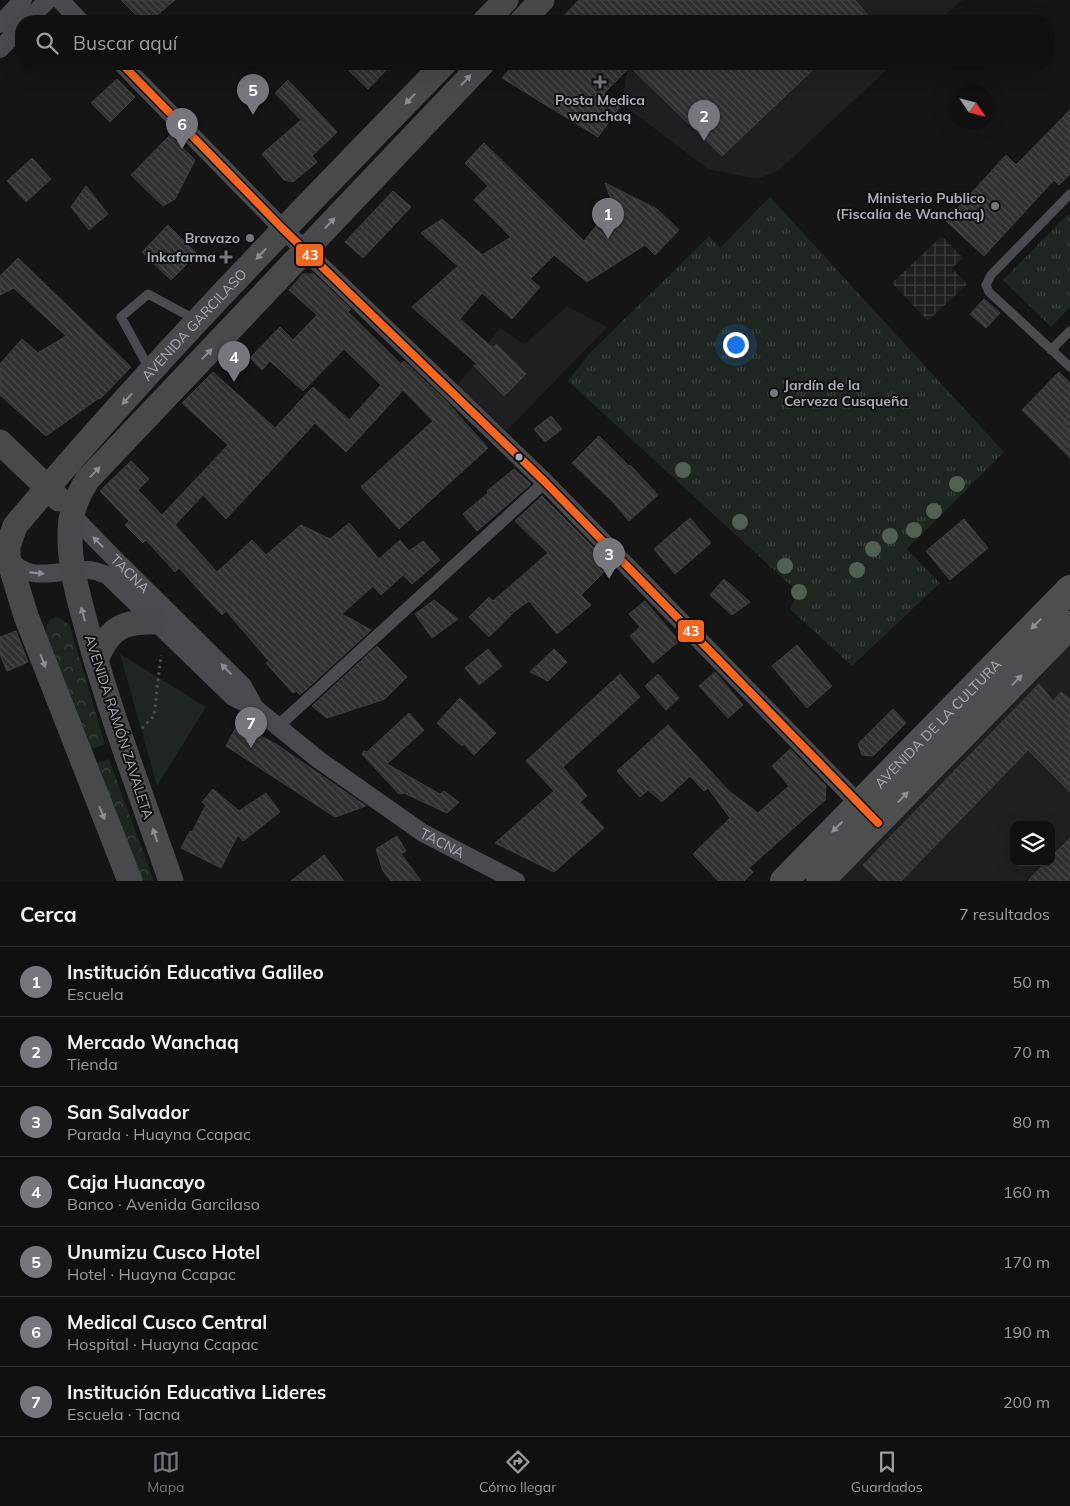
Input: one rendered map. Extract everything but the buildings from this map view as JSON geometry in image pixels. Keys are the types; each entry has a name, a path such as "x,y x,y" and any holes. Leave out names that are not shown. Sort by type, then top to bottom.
{"main road":[{"path":"491,15 506,0"},
{"path":"528,15 542,0"},
{"name":"AVENIDA GARCILASO","path":"8,541 47,487 198,321 283,229 438,70"},
{"name":"AVENIDA GARCILASO","path":"71,522 79,493 88,479 476,70"},
{"name":"TACNA","path":"0,442 47,487 71,522"},
{"path":"71,522 72,571"},
{"path":"8,541 26,616 130,881"},
{"name":"AVENIDA RAMÓN ZAVALETA","path":"72,571 96,660 171,881"},
{"name":"AVENIDA DE LA CULTURA","path":"820,881 869,814 1070,589"},
{"path":"96,660 103,642 117,628 135,622 158,625"},
{"name":"AVENIDA DE LA CULTURA","path":"784,881 869,814 1070,625"}],"street":[{"path":"0,24 23,0"},
{"path":"33,15 48,0"},
{"path":"60,0 74,15"},
{"path":"0,49 15,33"},
{"path":"128,70 283,229 545,482 869,814"},
{"path":"277,727 545,482"},
{"name":"TACNA","path":"71,522 108,552 243,686 255,708"},
{"name":"TACNA","path":"8,541 12,564 26,572 51,574 90,569 107,576 233,697 255,708 319,760 422,833 516,881"}],"lane":[{"path":"1070,194 990,275 986,285 989,292 1070,367"},
{"path":"151,373 122,318 148,294 198,321"},
{"path":"1051,350 1070,331"}],"path":[{"path":"124,746 154,716 161,657 158,625"}],"shaded area":[{"path":"579,0 962,0 946,15 578,15 572,8"},
{"path":"887,70 778,171 757,179 708,169 622,104 627,71"},
{"path":"942,236 963,258 952,268 967,284 928,321 892,283"},
{"path":"567,306 607,327 500,438 454,391 500,327 524,345"},
{"path":"1070,638 1070,881 838,881"}],"green space":[{"path":"770,197 1004,452 907,549 940,583 852,666 790,609 798,592 568,381 587,356 709,236 720,248"},
{"path":"1068,214 1070,216 1070,307 1051,327 1003,280"},
{"path":"56,617 62,619 70,626 105,744 91,750 48,647 46,631 49,620"},
{"path":"120,654 206,707 157,786"},
{"path":"109,759 154,881 139,881 95,764"}],"transit line":[{"name":"43","path":"128,70 283,229 545,482 878,823"}],"place":[{"name":"Posta Medica wanchaq","path":"600,82"},
{"name":"Unumizu Cusco Hotel","path":"253,115"},
{"name":"Mercado Wanchaq","path":"704,141"},
{"name":"Medical Cusco Central","path":"182,149"},
{"name":"Ministerio Publico (Fiscalía de Wanchaq)","path":"995,206"},
{"name":"Bravazo","path":"250,238"},
{"name":"Institución Educativa Galileo","path":"608,239"},
{"name":"Inkafarma","path":"226,257"},
{"name":"Caja Huancayo","path":"234,382"},
{"name":"Jardín de la Cerveza Cusqueña","path":"774,393"},
{"name":"San Salvador","path":"609,579"},
{"name":"Institución Educativa Lideres","path":"251,748"}]}
